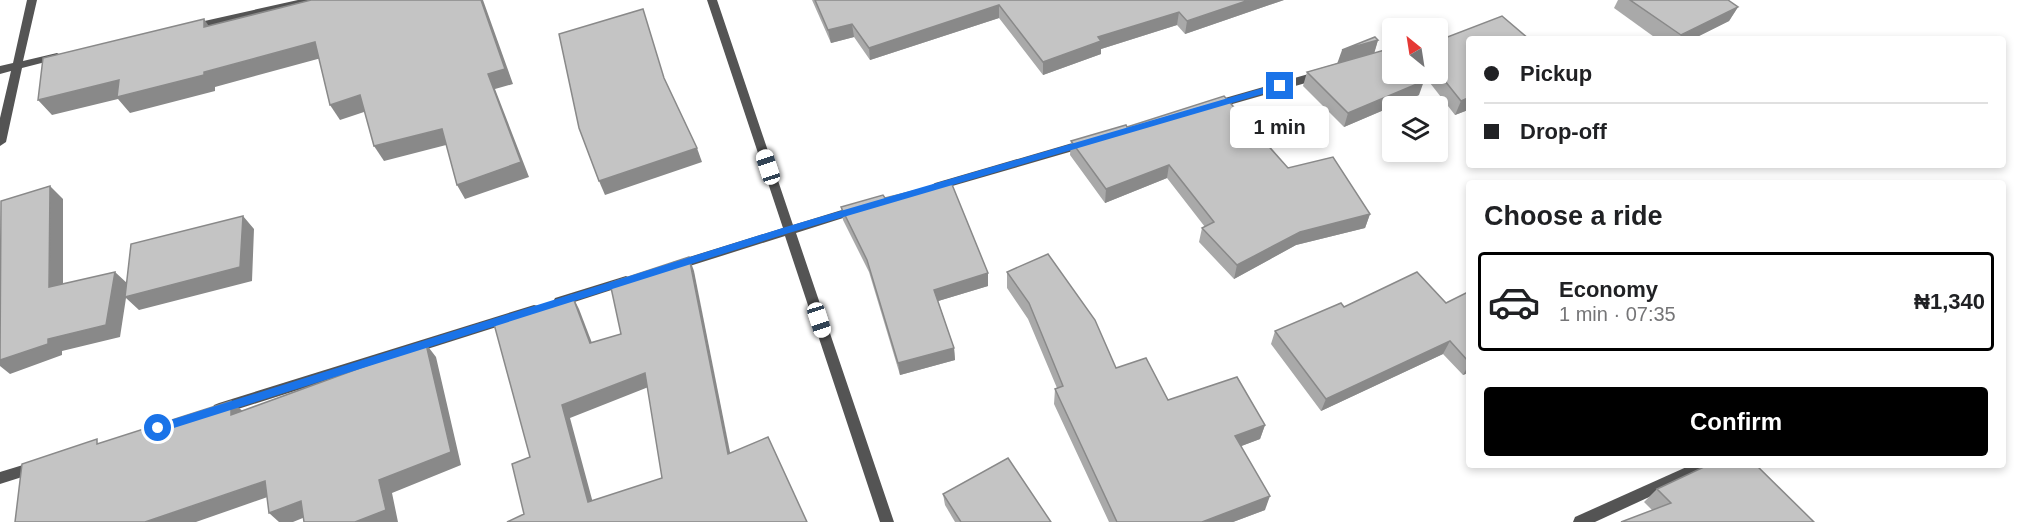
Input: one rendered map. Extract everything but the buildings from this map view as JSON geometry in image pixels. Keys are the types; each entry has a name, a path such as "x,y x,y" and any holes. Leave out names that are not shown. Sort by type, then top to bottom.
{"street":[{"path":"0,142 32,0"},
{"path":"176,30 312,0"},
{"path":"712,0 887,522"},
{"path":"0,70 74,53"},
{"path":"1198,110 1335,70"},
{"path":"925,190 1096,140"},
{"path":"663,269 868,206"},
{"path":"206,413 640,276"},
{"path":"0,478 46,464"},
{"path":"1580,522 1698,468"}],"route":[{"path":"158,428 789,229 1280,86"}]}
